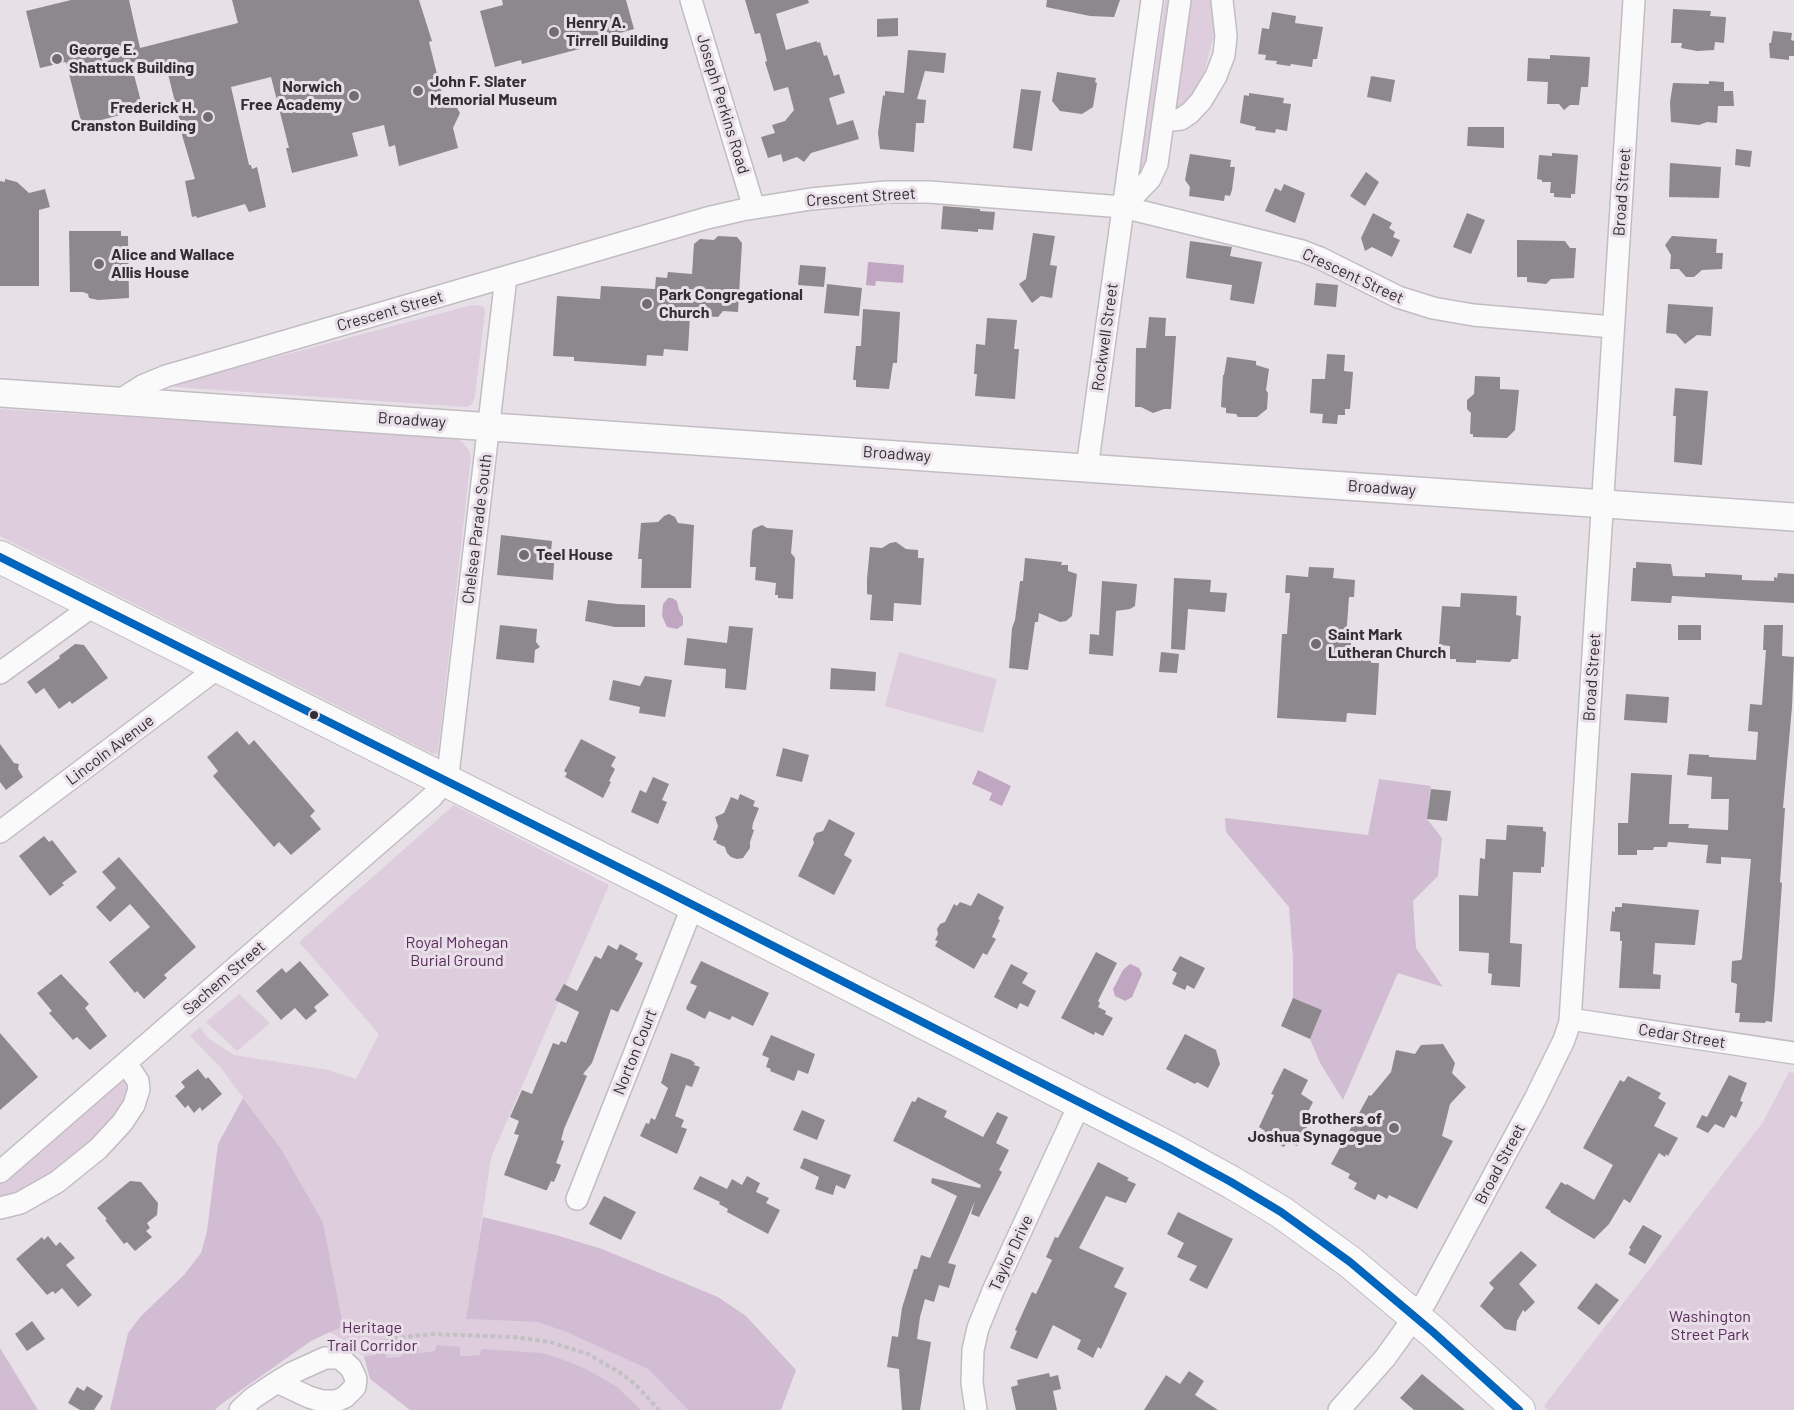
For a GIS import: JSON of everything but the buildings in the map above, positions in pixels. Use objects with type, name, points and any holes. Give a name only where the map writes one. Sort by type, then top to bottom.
[{"type":"highway","points":[[0,557],[693,905],[1183,1156],[1269,1204],[1320,1238],[1416,1317],[1519,1410]]},
{"type":"main road","name":"Broadway","points":[[0,393],[1794,517]]},
{"type":"street","name":"Joseph Perkins Road","points":[[691,0],[754,208]]},
{"type":"street","name":"Rockwell Street","points":[[1087,468],[1152,0]]},
{"type":"street","points":[[1123,207],[1142,188],[1154,171],[1180,0]]},
{"type":"street","points":[[1163,121],[1174,121],[1186,117],[1201,101],[1220,68],[1225,47],[1226,27],[1222,0]]},
{"type":"street","name":"Broad Street","points":[[1339,1410],[1385,1358],[1416,1317],[1535,1099],[1564,1040],[1570,1019],[1634,0]]},
{"type":"street","name":"Crescent Street","points":[[120,400],[165,376],[707,218],[754,208],[835,196],[911,191],[1123,207],[1302,251],[1398,297],[1433,308],[1473,315],[1613,327]]},
{"type":"street","name":"Chelsea Parade South","points":[[445,780],[449,766],[506,277]]},
{"type":"street","points":[[0,673],[94,604]]},
{"type":"street","name":"Lincoln Avenue","points":[[0,832],[219,667]]},
{"type":"street","name":"Sachem Street","points":[[0,1172],[432,797],[445,780]]},
{"type":"street","name":"Norton Court","points":[[577,1199],[693,905]]},
{"type":"street","name":"Cedar Street","points":[[1570,1019],[1794,1053]]},
{"type":"street","points":[[0,1208],[20,1203],[57,1182],[98,1149],[117,1129],[134,1105],[139,1089],[138,1081],[126,1063]]},
{"type":"street","name":"Taylor Drive","points":[[976,1410],[972,1383],[973,1350],[978,1328],[1080,1103]]},
{"type":"street","points":[[240,1410],[253,1398],[278,1382],[325,1358],[338,1358],[346,1362],[356,1379],[355,1387],[345,1397],[336,1401],[316,1399],[278,1382]]},
{"type":"path","points":[[338,1358],[352,1350],[376,1342],[423,1334],[537,1340],[566,1346],[594,1357],[635,1384],[659,1410]]},
{"type":"green space","points":[[1165,0],[1171,0],[1147,169],[1142,172],[1140,170]]},
{"type":"green space","points":[[1189,0],[1213,0],[1214,35],[1201,84],[1196,93],[1179,109],[1175,107]]},
{"type":"green space","points":[[479,305],[484,307],[485,312],[475,396],[472,404],[467,407],[174,387],[198,378]]},
{"type":"green space","points":[[0,409],[445,437],[462,442],[469,450],[471,457],[438,753],[433,754],[0,536]]},
{"type":"green space","points":[[899,652],[997,679],[983,733],[885,706]]},
{"type":"green space","name":"Royal Mohegan Burial Ground","points":[[454,805],[609,885],[491,1158],[467,1319],[537,1322],[583,1338],[648,1369],[688,1410],[641,1410],[481,1349],[480,1355],[459,1356],[436,1345],[435,1351],[419,1353],[418,1347],[401,1350],[402,1356],[387,1358],[387,1352],[364,1357],[328,1331],[342,1326],[281,1149],[221,1068],[190,1036],[200,1027],[209,1039],[234,1055],[329,1070],[356,1079],[379,1034],[299,942]]},
{"type":"green space","points":[[239,994],[270,1023],[237,1051],[206,1022]]},
{"type":"green space","name":"Washington Street Park","points":[[1789,1072],[1794,1073],[1794,1410],[1548,1410],[1544,1406],[1763,1122]]},
{"type":"green space","points":[[123,1080],[128,1086],[128,1094],[120,1110],[101,1131],[72,1158],[32,1188],[0,1199],[0,1185]]},
{"type":"shaded area","points":[[868,262],[904,265],[903,283],[876,281],[875,286],[866,285]]},
{"type":"shaded area","points":[[668,598],[677,601],[683,617],[683,625],[677,629],[667,627],[662,616],[663,604]]},
{"type":"shaded area","points":[[978,770],[1011,786],[1002,806],[989,800],[992,793],[972,784]]},
{"type":"shaded area","points":[[1379,779],[1431,786],[1427,819],[1442,838],[1438,876],[1413,901],[1416,948],[1443,987],[1398,973],[1343,1100],[1320,1063],[1310,1039],[1322,1010],[1293,998],[1293,957],[1289,907],[1226,832],[1225,818],[1368,835]]},
{"type":"shaded area","points":[[1130,964],[1139,968],[1142,974],[1132,997],[1125,1001],[1115,996],[1113,989],[1123,970]]},
{"type":"shaded area","points":[[243,1098],[281,1149],[323,1223],[343,1326],[311,1341],[215,1410],[110,1410],[128,1333],[141,1316],[184,1275],[201,1253],[207,1231],[218,1144]]},
{"type":"shaded area","points":[[483,1217],[602,1249],[718,1297],[746,1316],[796,1370],[781,1410],[688,1410],[648,1369],[569,1333],[537,1322],[466,1319]]},
{"type":"shaded area","points":[[436,1345],[460,1347],[460,1356],[480,1355],[481,1349],[542,1353],[561,1359],[586,1369],[617,1387],[641,1410],[410,1410],[370,1379],[364,1357],[386,1352],[387,1358],[402,1356],[401,1350],[418,1346],[419,1353],[435,1351]]},
{"type":"shaded area","points":[[0,1348],[38,1410],[0,1410]]},
{"type":"transit line","points":[[0,557],[658,887],[1169,1148],[1231,1182],[1281,1212],[1350,1262],[1433,1332],[1519,1410]]},
{"type":"place","name":"Henry A. Tirrell Building","points":[[554,32]]},
{"type":"place","name":"George E. Shattuck Building","points":[[57,59]]},
{"type":"place","name":"John F. Slater Memorial Museum","points":[[418,91]]},
{"type":"place","name":"Norwich Free Academy","points":[[354,96]]},
{"type":"place","name":"Frederick H. Cranston Building","points":[[208,117]]},
{"type":"place","name":"Alice and Wallace Allis House","points":[[99,264]]},
{"type":"place","name":"Park Congregational Church","points":[[647,304]]},
{"type":"place","name":"Teel House","points":[[524,555]]},
{"type":"place","name":"Saint Mark Lutheran Church","points":[[1316,644]]},
{"type":"place","name":"Brothers of Joshua Synagogue","points":[[1394,1128]]},
{"type":"park label","name":"Heritage Trail Corridor","points":[[372,1337]]}]
